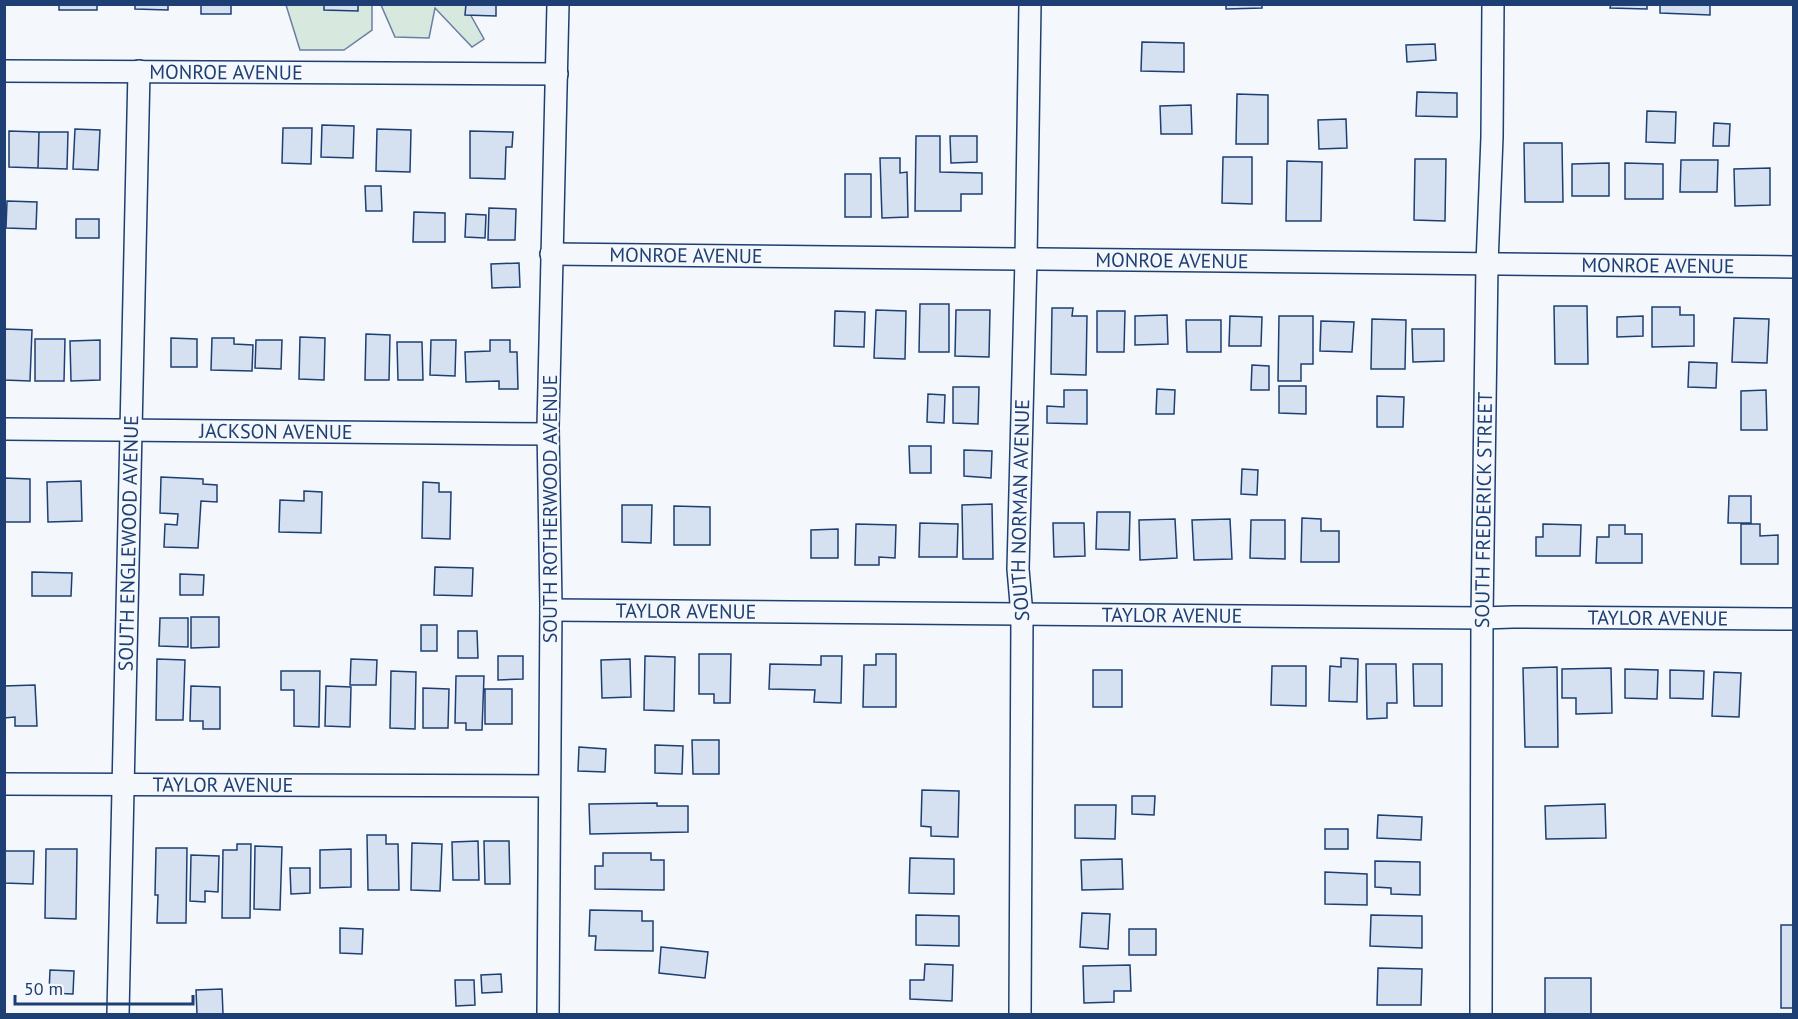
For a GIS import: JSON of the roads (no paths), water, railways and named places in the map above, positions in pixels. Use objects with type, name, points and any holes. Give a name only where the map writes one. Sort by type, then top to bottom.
[{"type":"street","name":"SOUTH ROTHERWOOD AVENUE","points":[[548,1014],[551,610],[548,434],[558,4]]},
{"type":"street","name":"SOUTH NORMAN AVENUE","points":[[1020,1014],[1022,615],[1018,569],[1030,4]]},
{"type":"street","name":"SOUTH FREDERICK STREET","points":[[1481,1014],[1482,618],[1493,4]]},
{"type":"street","name":"MONROE AVENUE","points":[[4,71],[557,74]]},
{"type":"street","name":"SOUTH ENGLEWOOD AVENUE","points":[[118,1014],[139,71]]},
{"type":"street","name":"MONROE AVENUE","points":[[551,254],[1794,267]]},
{"type":"street","name":"JACKSON AVENUE","points":[[4,429],[548,434]]},
{"type":"street","name":"TAYLOR AVENUE","points":[[551,610],[1794,619]]},
{"type":"street","name":"TAYLOR AVENUE","points":[[4,784],[549,786]]}]
